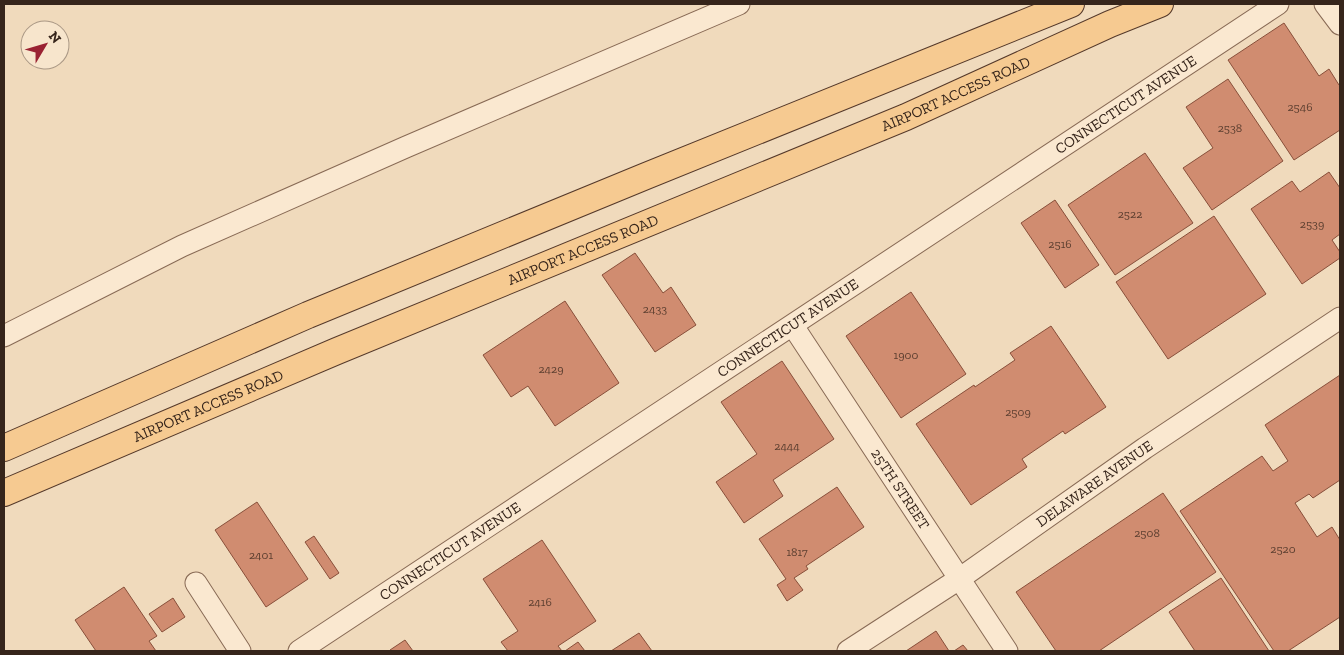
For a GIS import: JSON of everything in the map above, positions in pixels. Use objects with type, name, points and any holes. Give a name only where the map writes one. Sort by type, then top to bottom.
[{"type":"main road","points":[[4,448],[308,315],[1071,4]]},
{"type":"main road","name":"AIRPORT ACCESS ROAD","points":[[4,493],[337,351],[906,117],[1110,24],[1160,4]]},
{"type":"street","points":[[4,336],[182,246],[406,147],[739,4]]},
{"type":"street","name":"CONNECTICUT AVENUE","points":[[299,651],[1278,4]]},
{"type":"street","points":[[1326,4],[1340,24]]},
{"type":"street","name":"DELAWARE AVENUE","points":[[848,651],[959,578],[1145,448],[1340,318]]},
{"type":"street","name":"25TH STREET","points":[[793,326],[1007,651]]},
{"type":"street","points":[[196,583],[240,651]]},
{"type":"building","points":[[1284,23],[1319,76],[1329,69],[1340,84],[1340,130],[1294,160],[1228,60]]},
{"type":"building","points":[[1228,79],[1283,161],[1212,210],[1183,168],[1213,148],[1186,107]]},
{"type":"building","points":[[1145,153],[1193,223],[1115,275],[1068,205]]},
{"type":"building","points":[[1329,172],[1340,188],[1340,234],[1332,240],[1340,252],[1340,258],[1302,284],[1251,209],[1292,181],[1300,192]]},
{"type":"building","points":[[1055,200],[1099,265],[1065,288],[1021,223]]},
{"type":"building","points":[[1214,216],[1266,294],[1168,359],[1116,282]]},
{"type":"building","points":[[635,253],[663,293],[671,287],[696,325],[655,352],[602,275]]},
{"type":"building","points":[[911,292],[966,374],[901,418],[846,336]]},
{"type":"building","points":[[565,301],[619,383],[555,426],[528,386],[511,397],[483,355]]},
{"type":"building","points":[[1051,326],[1106,407],[1065,434],[1063,431],[1022,459],[1027,467],[971,505],[916,424],[1015,360],[1010,353]]},
{"type":"building","points":[[782,361],[834,439],[773,480],[783,496],[744,523],[716,482],[757,454],[721,402]]},
{"type":"building","points":[[1340,375],[1340,480],[1313,498],[1309,494],[1295,503],[1317,537],[1332,527],[1340,540],[1340,617],[1288,651],[1274,651],[1180,511],[1262,456],[1273,471],[1288,461],[1265,425]]},
{"type":"building","points":[[837,487],[864,527],[806,566],[808,569],[794,578],[803,590],[787,601],[777,585],[786,579],[759,539]]},
{"type":"building","points":[[1163,493],[1216,572],[1099,651],[1056,651],[1016,592]]},
{"type":"building","points":[[257,502],[308,579],[266,607],[215,530]]},
{"type":"building","points":[[314,536],[339,573],[330,579],[305,542]]},
{"type":"building","points":[[542,540],[596,621],[558,646],[562,651],[508,651],[501,642],[518,631],[483,579]]},
{"type":"building","points":[[1221,578],[1269,651],[1195,651],[1169,612]]},
{"type":"building","points":[[124,587],[157,636],[149,641],[156,651],[96,651],[75,620]]},
{"type":"building","points":[[173,598],[185,617],[162,632],[149,614]]},
{"type":"building","points":[[936,631],[949,651],[906,651]]},
{"type":"building","points":[[639,633],[652,651],[611,651]]},
{"type":"building","points":[[405,640],[413,651],[390,651],[390,650]]},
{"type":"building","points":[[578,642],[585,651],[565,651]]},
{"type":"building","points":[[963,645],[968,651],[954,651]]}]
